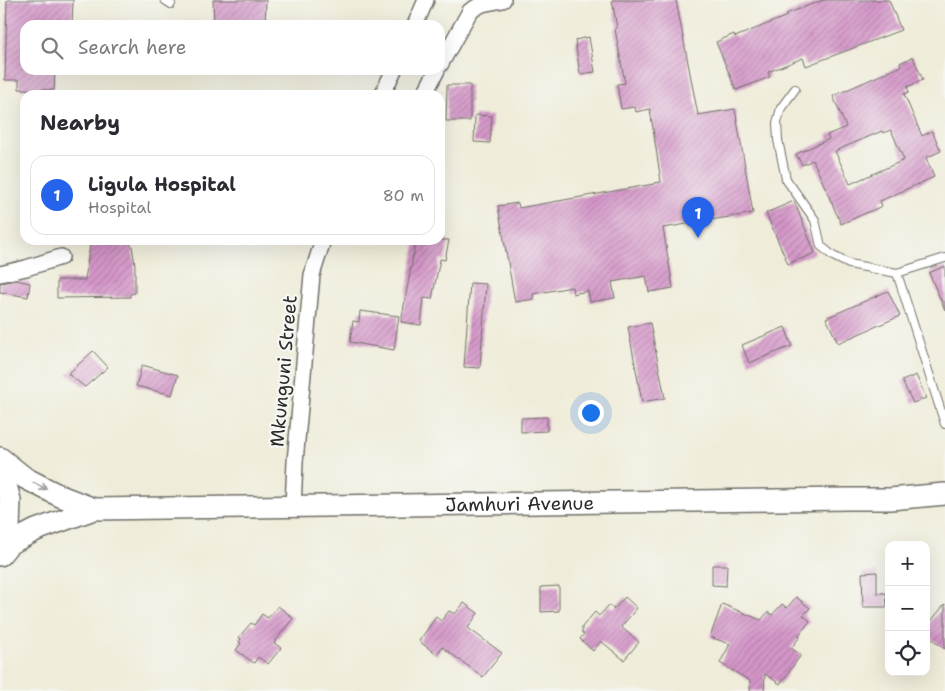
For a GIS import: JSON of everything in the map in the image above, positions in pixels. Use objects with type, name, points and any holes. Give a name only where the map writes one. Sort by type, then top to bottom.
[{"type":"street","points":[[417,20],[426,0]]},
{"type":"street","points":[[445,56],[470,11],[482,4],[503,0]]},
{"type":"street","points":[[384,90],[392,75]]},
{"type":"street","points":[[427,90],[434,75]]},
{"type":"street","name":"Mkunguni Street","points":[[293,507],[295,462],[312,275],[321,245]]},
{"type":"street","points":[[0,274],[61,257]]},
{"type":"street","points":[[0,458],[25,478],[60,496],[94,509]]},
{"type":"street","points":[[0,468],[10,500],[9,529],[0,554]]},
{"type":"street","name":"Jamhuri Avenue","points":[[94,509],[890,499],[945,494]]},
{"type":"street","points":[[0,554],[9,544],[36,530],[94,509]]},
{"type":"lane","points":[[795,89],[781,108],[777,123],[778,140],[786,179],[815,220],[821,246],[833,256],[850,264],[897,273],[945,258]]},
{"type":"lane","points":[[897,273],[945,424]]},
{"type":"building","points":[[7,0],[73,0],[72,20],[20,20],[20,75],[55,75],[54,90],[19,89],[19,80],[5,80]]},
{"type":"building","points":[[213,0],[266,0],[265,20],[214,20]]},
{"type":"building","points":[[612,0],[676,0],[698,115],[735,109],[753,213],[663,228],[673,288],[649,292],[646,276],[612,282],[615,298],[590,302],[588,291],[573,294],[572,287],[533,294],[534,299],[515,302],[498,206],[518,203],[519,208],[661,182],[650,109],[636,112],[635,107],[621,109],[617,84],[625,83],[615,29],[617,28]]},
{"type":"building","points":[[823,0],[889,0],[901,30],[806,66],[803,58],[768,72],[770,77],[736,90],[716,42],[734,34],[735,37]]},
{"type":"building","points":[[589,37],[595,72],[580,74],[575,40]]},
{"type":"building","points":[[913,57],[923,80],[907,87],[909,92],[904,94],[922,136],[932,131],[941,151],[926,158],[934,177],[880,201],[882,206],[841,224],[813,160],[802,165],[796,154],[829,139],[827,135],[846,127],[833,96],[901,66],[900,63]],"holes":[[[891,130],[904,160],[850,184],[835,151],[882,131],[883,133]]]},
{"type":"building","points":[[447,85],[470,85],[470,121],[446,121]]},
{"type":"building","points":[[475,115],[492,116],[490,143],[474,142]]},
{"type":"building","points":[[794,201],[815,253],[788,264],[766,213]]},
{"type":"building","points":[[445,240],[449,240],[445,260],[440,259],[432,299],[424,298],[421,325],[401,322],[415,245],[445,245]]},
{"type":"building","points":[[90,245],[132,246],[135,265],[135,293],[130,294],[130,297],[57,298],[57,280],[85,280]]},
{"type":"building","points":[[945,266],[945,310],[929,273]]},
{"type":"building","points":[[16,280],[30,283],[28,297],[0,292],[0,283]]},
{"type":"building","points":[[470,283],[486,284],[480,368],[464,367]]},
{"type":"building","points":[[888,291],[900,316],[838,343],[826,318]]},
{"type":"building","points":[[360,311],[399,316],[394,350],[350,342],[353,321],[359,322]]},
{"type":"building","points":[[650,323],[665,398],[642,402],[628,327]]},
{"type":"building","points":[[785,327],[792,346],[749,363],[742,345]]},
{"type":"building","points":[[93,351],[108,367],[85,387],[68,374]]},
{"type":"building","points":[[142,365],[178,375],[172,395],[136,386]]},
{"type":"building","points":[[916,375],[926,398],[913,403],[902,381]]},
{"type":"building","points":[[547,417],[547,431],[521,432],[521,418]]},
{"type":"building","points":[[712,565],[727,565],[726,586],[712,585]]},
{"type":"building","points":[[877,572],[877,593],[885,593],[885,607],[863,607],[862,573]]},
{"type":"building","points":[[559,586],[559,611],[541,612],[541,587]]},
{"type":"building","points":[[625,597],[637,608],[621,627],[639,642],[624,660],[601,641],[593,651],[580,639],[584,634],[582,633],[582,627],[595,612],[599,616],[609,605],[614,609]]},
{"type":"building","points":[[796,597],[810,608],[803,615],[810,621],[791,648],[801,655],[780,684],[765,674],[764,691],[750,691],[750,681],[720,663],[730,644],[710,637],[722,604],[761,620],[768,612],[772,615],[782,604],[787,608]]},
{"type":"building","points":[[464,603],[478,613],[468,628],[502,653],[483,677],[442,647],[437,655],[419,641],[436,617],[441,621],[449,611],[455,614]]},
{"type":"building","points":[[945,604],[945,649],[930,637],[930,622]]},
{"type":"building","points":[[278,606],[293,618],[274,643],[281,648],[268,664],[258,657],[254,663],[236,650],[241,643],[239,642],[241,639],[239,637],[251,623],[254,625],[262,614],[268,618]]},
{"type":"place","name":"Ligula Hospital","points":[[698,238]]}]
